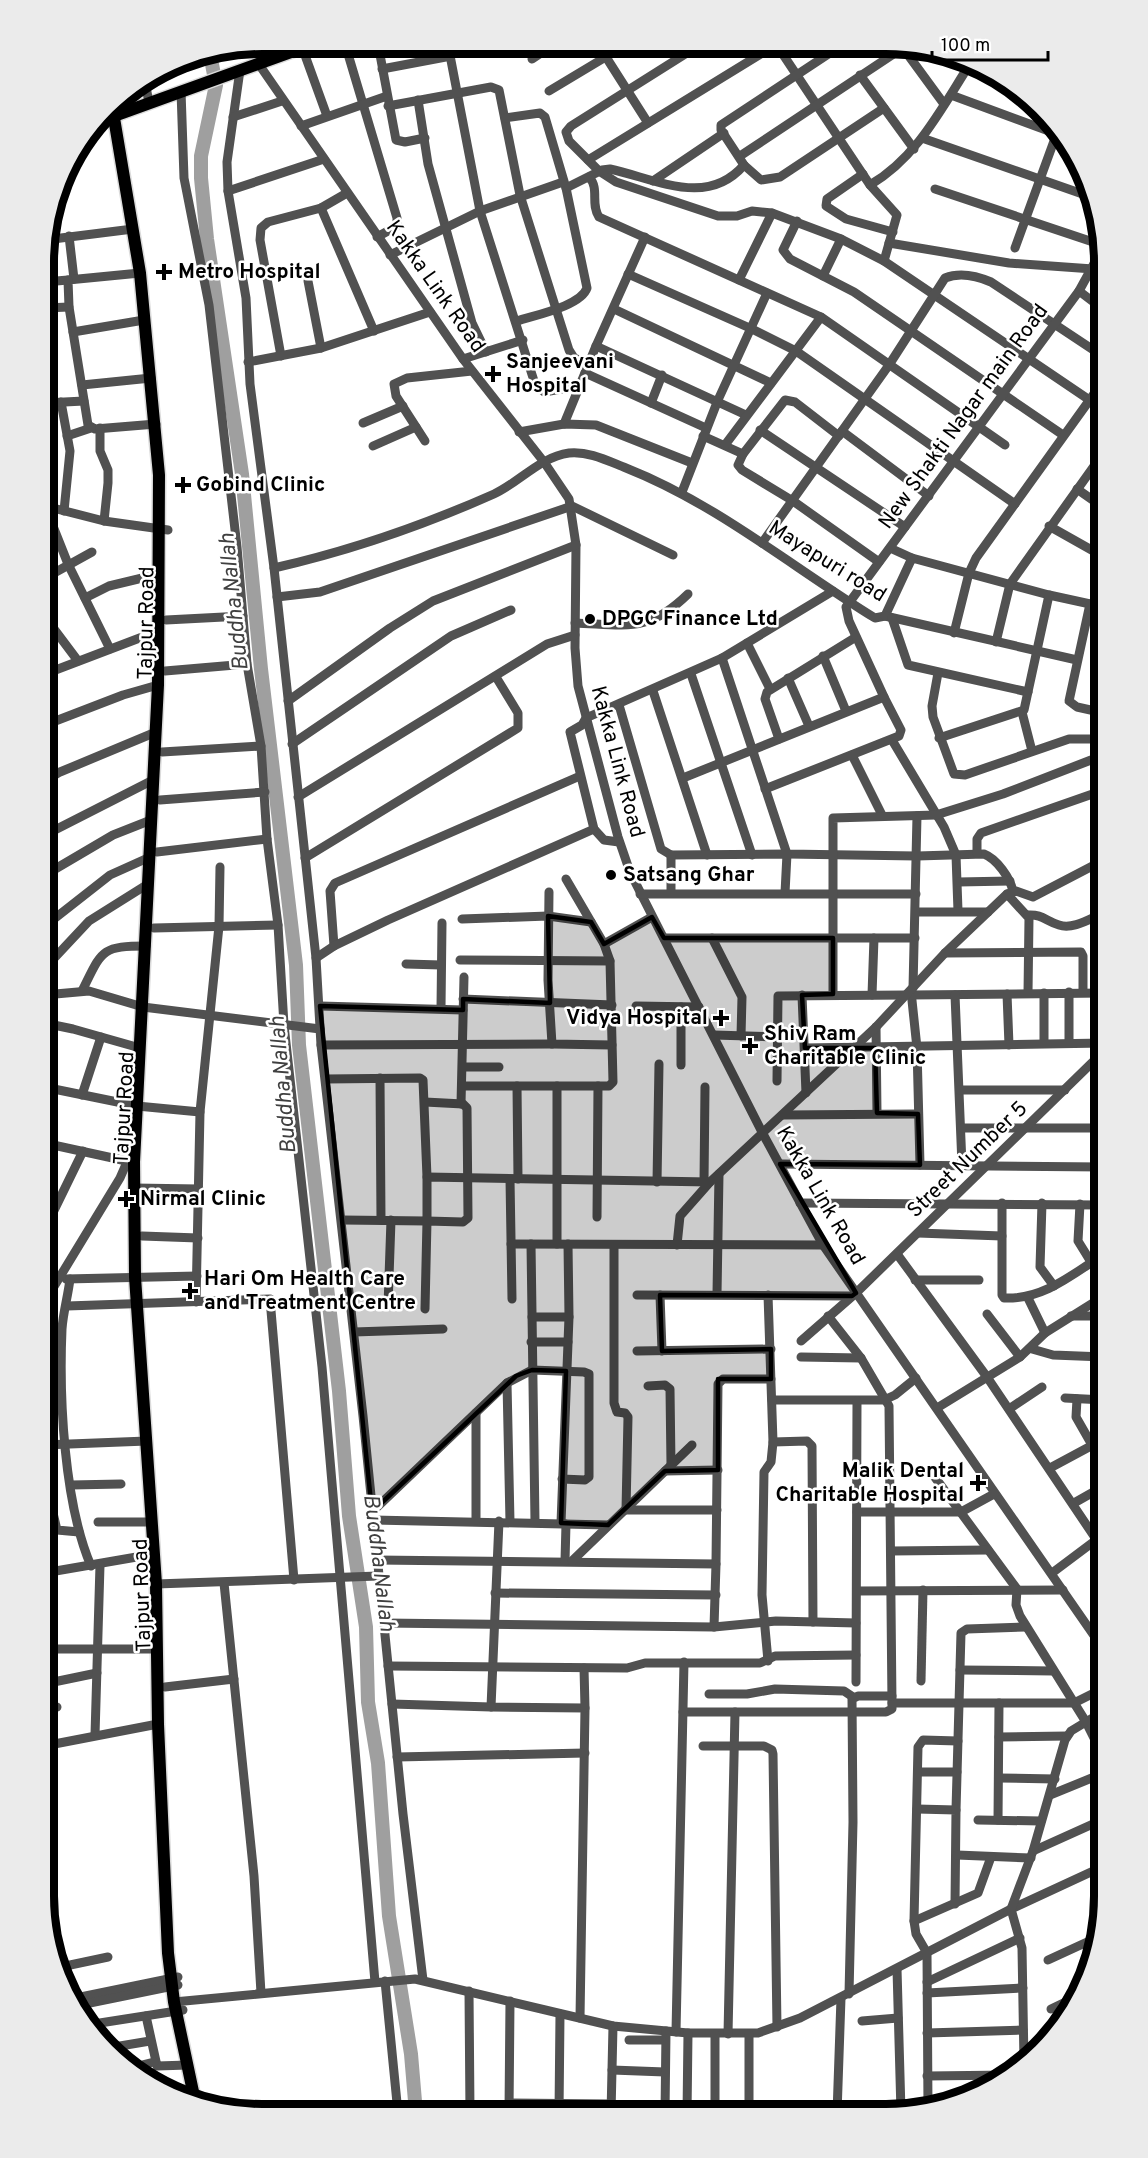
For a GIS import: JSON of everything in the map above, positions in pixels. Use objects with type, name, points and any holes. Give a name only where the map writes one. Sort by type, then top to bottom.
[{"type":"main road","points":[[119,111],[149,103],[284,54]]},
{"type":"main road","name":"Tajpur Road","points":[[116,114],[140,273],[156,424],[164,530],[159,574],[158,685],[151,820],[154,928],[140,1107],[130,1162],[138,1188],[142,1236],[139,1276]]},
{"type":"main road","name":"Tajpur Road","points":[[116,114],[148,272],[165,448],[165,671],[160,800],[148,884],[147,1008],[141,1048],[138,1188],[139,1276],[165,1687],[174,1982]]},
{"type":"main road","name":"Tajpur Road","points":[[141,1304],[154,1554],[159,1584],[158,1724],[174,1982],[193,2092]]},
{"type":"main road","name":"Tajpur Road","points":[[178,2006],[201,2095]]},
{"type":"street","points":[[310,54],[327,116]]},
{"type":"street","points":[[348,54],[398,224],[395,228],[377,237]]},
{"type":"street","points":[[380,54],[396,140],[405,142],[425,138]]},
{"type":"street","points":[[532,59],[540,54]]},
{"type":"street","points":[[549,91],[610,54]]},
{"type":"street","points":[[685,54],[567,129],[569,141],[610,180],[648,195],[718,216],[737,216],[752,211],[772,213],[841,239],[884,261],[1091,401]]},
{"type":"street","points":[[588,160],[761,54]]},
{"type":"street","points":[[782,54],[870,185],[897,215],[884,261]]},
{"type":"street","points":[[828,54],[724,122],[720,128],[756,178],[769,181],[780,177],[841,139],[884,108]]},
{"type":"street","points":[[390,255],[480,211],[520,195],[589,177],[599,171],[610,169],[654,181],[713,187],[725,182],[742,160],[860,75],[893,54]]},
{"type":"street","points":[[908,55],[944,104]]},
{"type":"street","points":[[382,69],[451,56],[480,211],[538,389],[549,392],[579,386]]},
{"type":"street","points":[[606,56],[648,123]]},
{"type":"street","name":"Kakka Link Road","points":[[258,63],[282,101],[463,359],[544,462],[572,506],[576,545],[577,677],[619,842],[640,894],[763,1134],[823,1245],[854,1295],[916,1378],[994,1494],[1052,1572],[1094,1635]]},
{"type":"street","points":[[870,185],[891,173],[914,149],[966,70]]},
{"type":"street","points":[[237,71],[227,162],[228,191],[245,286],[248,362],[274,568],[316,958],[320,1006],[317,1029],[326,1079],[342,1220],[373,1516],[376,1560],[374,1576],[384,1623],[419,1980]]},
{"type":"street","points":[[860,75],[914,149]]},
{"type":"street","points":[[301,126],[363,104],[418,100],[496,87],[501,94],[520,195],[571,355],[586,369],[743,454]]},
{"type":"street","points":[[146,89],[149,103]]},
{"type":"street","points":[[181,91],[184,178],[209,305],[247,664],[261,746],[267,838],[278,925],[286,1025],[397,2104]]},
{"type":"street","points":[[951,94],[1045,128]]},
{"type":"street","points":[[418,100],[428,164],[472,323],[486,352]]},
{"type":"street","points":[[233,117],[282,101]]},
{"type":"street","points":[[505,118],[542,113],[564,185],[587,288],[581,298],[517,321]]},
{"type":"street","points":[[654,181],[723,133]]},
{"type":"street","points":[[922,138],[1083,194]]},
{"type":"street","points":[[1015,248],[1039,180],[1056,142]]},
{"type":"street","points":[[228,191],[324,159]]},
{"type":"street","points":[[863,174],[827,199],[826,206],[846,219],[893,232]]},
{"type":"street","points":[[589,177],[596,186],[594,206],[599,217],[821,317],[1005,445]]},
{"type":"street","points":[[935,189],[1093,244]]},
{"type":"street","points":[[281,356],[259,235],[268,222],[321,208],[347,193]]},
{"type":"street","points":[[321,208],[374,331]]},
{"type":"street","points":[[739,280],[772,213]]},
{"type":"street","points":[[797,221],[784,246],[785,255],[854,292],[1063,435]]},
{"type":"street","points":[[56,238],[134,229]]},
{"type":"street","points":[[69,236],[71,280],[69,307],[84,401],[108,470],[104,521]]},
{"type":"street","points":[[564,424],[627,274],[645,237]]},
{"type":"street","points":[[823,276],[841,239]]},
{"type":"street","points":[[889,243],[1009,263],[1094,265]]},
{"type":"street","name":"New Shakti Nagar main Road","points":[[850,602],[929,496],[953,459],[1004,394],[1094,270]]},
{"type":"street","points":[[54,281],[140,273]]},
{"type":"street","points":[[627,274],[796,351],[1015,504]]},
{"type":"street","points":[[762,543],[889,365],[945,278],[951,276],[982,278],[1094,350]]},
{"type":"street","points":[[308,281],[321,348]]},
{"type":"street","points":[[1079,291],[1094,302]]},
{"type":"street","points":[[682,492],[717,400],[767,293]]},
{"type":"street","points":[[54,308],[69,307]]},
{"type":"street","points":[[614,309],[771,383]]},
{"type":"street","points":[[248,362],[321,348],[430,312]]},
{"type":"street","points":[[724,445],[821,317]]},
{"type":"street","points":[[73,332],[144,320]]},
{"type":"street","points":[[463,359],[523,340]]},
{"type":"street","points":[[596,346],[746,415]]},
{"type":"street","points":[[425,441],[394,390],[396,382],[472,371]]},
{"type":"street","points":[[651,403],[662,375]]},
{"type":"street","points":[[82,385],[151,378]]},
{"type":"street","points":[[954,633],[969,573],[984,545],[1063,435],[1094,396]]},
{"type":"street","points":[[879,562],[793,501],[740,468],[738,463],[760,430],[782,402],[788,400],[929,496]]},
{"type":"street","points":[[54,402],[84,401]]},
{"type":"street","points":[[61,402],[70,456],[64,512]]},
{"type":"street","points":[[363,423],[403,406]]},
{"type":"street","points":[[67,436],[95,428],[156,424]]},
{"type":"street","points":[[519,432],[564,424],[584,424],[607,428],[692,463]]},
{"type":"street","points":[[373,446],[416,427]]},
{"type":"street","points":[[760,430],[905,527]]},
{"type":"street","name":"Mayapuri road","points":[[274,568],[321,557],[464,507],[506,488],[544,462],[561,455],[585,453],[682,492],[875,618],[888,617],[912,558]]},
{"type":"street","points":[[996,642],[1010,584],[1049,526],[1094,467]]},
{"type":"street","points":[[1077,489],[1094,501]]},
{"type":"street","points":[[277,597],[320,592],[572,506],[673,555]]},
{"type":"street","points":[[54,509],[104,521],[164,530]]},
{"type":"street","points":[[1049,526],[1094,551]]},
{"type":"street","points":[[54,528],[68,564],[110,649]]},
{"type":"street","points":[[288,701],[390,628],[433,602],[576,545]]},
{"type":"street","points":[[890,548],[912,558],[1094,605]]},
{"type":"street","points":[[54,573],[92,552]]},
{"type":"street","points":[[85,598],[109,586],[159,574]]},
{"type":"street","points":[[619,842],[604,840],[594,829],[569,735],[586,718],[691,674],[747,644],[833,591]]},
{"type":"street","points":[[575,623],[624,625],[654,620],[671,610],[688,594]]},
{"type":"street","points":[[1032,751],[1022,712],[1049,595]]},
{"type":"street","points":[[765,789],[899,736],[901,730],[856,637],[846,611],[850,602]]},
{"type":"street","points":[[1090,604],[1069,697],[1071,704],[1094,710]]},
{"type":"street","points":[[292,744],[451,636],[511,610]]},
{"type":"street","points":[[166,620],[243,615]]},
{"type":"street","points":[[888,617],[1077,660]]},
{"type":"street","points":[[888,617],[908,665],[1028,692]]},
{"type":"street","points":[[54,629],[78,661]]},
{"type":"street","points":[[54,670],[158,631]]},
{"type":"street","points":[[298,797],[547,644],[575,636]]},
{"type":"street","points":[[779,739],[765,699],[770,689],[856,637]]},
{"type":"street","points":[[747,644],[770,689]]},
{"type":"street","points":[[823,656],[846,711]]},
{"type":"street","points":[[722,658],[786,854],[785,892]]},
{"type":"street","points":[[165,671],[247,664]]},
{"type":"street","points":[[938,673],[932,706],[939,738],[952,770],[959,775],[1078,737],[1094,738]]},
{"type":"street","points":[[691,674],[752,855]]},
{"type":"street","points":[[305,858],[518,728],[518,713],[496,676]]},
{"type":"street","points":[[788,678],[809,726]]},
{"type":"street","points":[[54,721],[123,694],[158,685]]},
{"type":"street","points":[[653,691],[707,855]]},
{"type":"street","points":[[683,778],[884,696]]},
{"type":"street","points":[[619,705],[661,849],[671,855],[917,856],[977,854],[990,856],[1028,915],[1028,993]]},
{"type":"street","points":[[939,738],[1022,712]]},
{"type":"street","points":[[54,776],[156,732]]},
{"type":"street","points":[[892,740],[936,815],[956,855],[958,911]]},
{"type":"street","points":[[162,752],[261,746]]},
{"type":"street","points":[[852,755],[882,815]]},
{"type":"street","points":[[833,994],[831,855],[833,818],[936,815],[1004,794],[1091,760]]},
{"type":"street","points":[[334,946],[330,891],[335,883],[580,776]]},
{"type":"street","points":[[54,830],[153,780]]},
{"type":"street","points":[[160,800],[265,792]]},
{"type":"street","points":[[977,854],[977,839],[981,833],[1094,793]]},
{"type":"street","points":[[917,816],[915,938],[910,992],[917,1048],[920,1165]]},
{"type":"street","points":[[54,870],[113,835],[151,820]]},
{"type":"street","points":[[316,958],[334,946],[594,829]]},
{"type":"street","points":[[54,919],[110,875],[153,854],[267,838]]},
{"type":"street","points":[[670,892],[671,855]]},
{"type":"street","points":[[958,882],[1010,889],[1034,897],[1094,865]]},
{"type":"street","points":[[196,1302],[200,1112],[219,926],[220,867]]},
{"type":"street","points":[[463,1086],[598,1086],[612,1084],[610,961],[604,944],[566,879]]},
{"type":"street","points":[[54,958],[89,921],[148,884]]},
{"type":"street","points":[[677,1245],[680,1216],[707,1182],[763,1134],[876,1027],[945,953],[1010,889]]},
{"type":"street","points":[[549,892],[548,960],[552,1044]]},
{"type":"street","points":[[640,894],[785,892],[916,894]]},
{"type":"street","points":[[916,912],[988,912]]},
{"type":"street","points":[[1028,915],[1041,915],[1058,925],[1068,926],[1094,917]]},
{"type":"street","points":[[462,918],[548,916],[591,922]]},
{"type":"street","points":[[604,944],[652,917]]},
{"type":"street","points":[[441,1008],[442,923]]},
{"type":"street","points":[[154,928],[278,925]]},
{"type":"street","points":[[664,938],[915,938]]},
{"type":"street","points":[[712,938],[742,997],[741,1036]]},
{"type":"street","points":[[872,995],[874,938]]},
{"type":"street","points":[[82,991],[98,960],[107,950],[119,946],[146,946]]},
{"type":"street","points":[[945,953],[1082,953],[1083,993]]},
{"type":"street","points":[[460,960],[610,961]]},
{"type":"street","points":[[405,964],[441,965]]},
{"type":"street","points":[[461,1104],[464,977]]},
{"type":"street","points":[[54,994],[94,992],[147,1008],[317,1029]]},
{"type":"street","points":[[777,1081],[777,998],[782,995],[872,995],[910,992],[955,995],[1094,993]]},
{"type":"street","points":[[1044,993],[1044,1043]]},
{"type":"street","points":[[1069,993],[1069,1043]]},
{"type":"street","points":[[1007,994],[1009,1044]]},
{"type":"street","points":[[802,995],[806,1094]]},
{"type":"street","points":[[955,995],[963,1128],[962,1165]]},
{"type":"street","points":[[320,1006],[441,1008],[463,1004],[612,1005]]},
{"type":"street","points":[[636,1006],[699,1007]]},
{"type":"street","points":[[681,1007],[681,1065]]},
{"type":"street","points":[[54,1025],[141,1048]]},
{"type":"street","points":[[876,1027],[877,1113]]},
{"type":"street","points":[[714,1035],[776,1037]]},
{"type":"street","points":[[82,1095],[101,1037]]},
{"type":"street","points":[[805,1048],[917,1048],[1094,1043]]},
{"type":"street","points":[[321,1045],[612,1045]]},
{"type":"street","name":"Street Number 5","points":[[801,1341],[897,1254],[1094,1061]]},
{"type":"street","points":[[657,1182],[659,1064]]},
{"type":"street","points":[[463,1067],[499,1067]]},
{"type":"street","points":[[380,1078],[388,1306]]},
{"type":"street","points":[[326,1079],[422,1078],[427,1177],[425,1309]]},
{"type":"street","points":[[512,1299],[517,1086]]},
{"type":"street","points":[[557,1086],[557,1244]]},
{"type":"street","points":[[597,1217],[598,1086]]},
{"type":"street","points":[[705,1087],[707,1182]]},
{"type":"street","points":[[54,1089],[140,1107],[200,1112]]},
{"type":"street","points":[[960,1090],[1065,1090]]},
{"type":"street","points":[[342,1220],[463,1222],[466,1220],[467,1108],[461,1104],[425,1102]]},
{"type":"street","points":[[783,1115],[918,1114]]},
{"type":"street","points":[[963,1128],[1094,1128]]},
{"type":"street","points":[[54,1145],[130,1162],[54,1286]]},
{"type":"street","points":[[54,1210],[83,1151]]},
{"type":"street","points":[[780,1164],[1094,1167]]},
{"type":"street","points":[[717,1294],[719,1174]]},
{"type":"street","points":[[427,1177],[707,1182]]},
{"type":"street","points":[[138,1188],[199,1189]]},
{"type":"street","points":[[800,1203],[951,1202],[1094,1205]]},
{"type":"street","points":[[1002,1203],[1002,1296],[1028,1298],[1054,1286],[1094,1260]]},
{"type":"street","points":[[1042,1203],[1040,1267],[1054,1286]]},
{"type":"street","points":[[1080,1204],[1078,1241],[1094,1269]]},
{"type":"street","points":[[918,1233],[1002,1236]]},
{"type":"street","points":[[142,1236],[198,1238]]},
{"type":"street","points":[[512,1244],[823,1245]]},
{"type":"street","points":[[531,1244],[535,1522]]},
{"type":"street","points":[[568,1244],[569,1317],[562,1479],[563,1524],[568,1561]]},
{"type":"street","points":[[614,1246],[614,1403],[617,1412],[625,1413],[628,1417],[626,1510]]},
{"type":"street","points":[[897,1254],[1094,1529]]},
{"type":"street","points":[[58,1279],[197,1276]]},
{"type":"street","points":[[70,1279],[62,1330],[66,1444],[79,1532],[95,1566],[98,1651],[94,1735]]},
{"type":"street","points":[[915,1280],[979,1280]]},
{"type":"street","points":[[638,1295],[854,1295]]},
{"type":"street","points":[[660,1295],[662,1351]]},
{"type":"street","points":[[768,1295],[773,1442],[772,1458],[764,1472],[762,1595],[768,1660]]},
{"type":"street","points":[[1028,1298],[1045,1334]]},
{"type":"street","points":[[66,1306],[270,1299],[294,1580]]},
{"type":"street","points":[[937,1408],[1032,1349],[1045,1334],[1069,1316],[1094,1302]]},
{"type":"street","points":[[987,1314],[1020,1357]]},
{"type":"street","points":[[683,1712],[888,1712],[892,1700],[892,1592],[888,1399],[828,1316]]},
{"type":"street","points":[[1069,1316],[1094,1316]]},
{"type":"street","points":[[532,1317],[569,1317]]},
{"type":"street","points":[[354,1332],[443,1329]]},
{"type":"street","points":[[531,1342],[568,1342]]},
{"type":"street","points":[[637,1351],[771,1349]]},
{"type":"street","points":[[1032,1349],[1053,1355],[1094,1357]]},
{"type":"street","points":[[801,1357],[861,1359]]},
{"type":"street","points":[[373,1516],[507,1383],[532,1370],[589,1374],[590,1474],[585,1480],[562,1479]]},
{"type":"street","points":[[772,1400],[888,1399],[916,1378]]},
{"type":"street","points":[[714,1627],[719,1381],[771,1379]]},
{"type":"street","points":[[507,1383],[510,1522]]},
{"type":"street","points":[[648,1386],[664,1385],[670,1389],[668,1468]]},
{"type":"street","points":[[1009,1408],[1042,1387]]},
{"type":"street","points":[[1065,1398],[1094,1400]]},
{"type":"street","points":[[1050,1468],[1092,1445],[1076,1417],[1077,1400]]},
{"type":"street","points":[[856,1682],[857,1401]]},
{"type":"street","points":[[476,1413],[476,1520]]},
{"type":"street","points":[[54,1445],[147,1441]]},
{"type":"street","points":[[773,1442],[807,1441],[813,1449],[813,1622]]},
{"type":"street","points":[[568,1561],[626,1510],[692,1445]]},
{"type":"street","points":[[668,1468],[718,1470]]},
{"type":"street","points":[[934,1476],[1017,1589],[1017,1608],[1026,1627],[1094,1738]]},
{"type":"street","points":[[71,1485],[121,1484]]},
{"type":"street","points":[[1074,1503],[1094,1492]]},
{"type":"street","points":[[856,1512],[961,1512],[994,1494]]},
{"type":"street","points":[[626,1510],[717,1510]]},
{"type":"street","points":[[373,1516],[608,1525]]},
{"type":"street","points":[[54,1517],[57,1530],[79,1532]]},
{"type":"street","points":[[490,1707],[499,1521]]},
{"type":"street","points":[[98,1522],[152,1522]]},
{"type":"street","points":[[1052,1572],[1094,1541]]},
{"type":"street","points":[[891,1551],[988,1550]]},
{"type":"street","points":[[54,1572],[154,1554]]},
{"type":"street","points":[[376,1560],[716,1564]]},
{"type":"street","points":[[159,1584],[374,1576]]},
{"type":"street","points":[[224,1583],[254,1875],[261,1993]]},
{"type":"street","points":[[921,1681],[923,1590]]},
{"type":"street","points":[[856,1592],[1063,1590]]},
{"type":"street","points":[[495,1593],[716,1595]]},
{"type":"street","points":[[384,1623],[714,1627],[766,1622],[856,1623]]},
{"type":"street","points":[[955,1905],[961,1633],[964,1630],[1026,1627]]},
{"type":"street","points":[[54,1649],[157,1649]]},
{"type":"street","points":[[388,1666],[630,1668],[640,1663],[760,1663],[776,1656],[856,1656]]},
{"type":"street","points":[[676,2032],[684,1662]]},
{"type":"street","points":[[580,2018],[585,1753],[584,1668]]},
{"type":"street","points":[[960,1670],[1053,1671]]},
{"type":"street","points":[[54,1682],[97,1674]]},
{"type":"street","points":[[165,1687],[234,1679]]},
{"type":"street","points":[[709,1694],[747,1694],[775,1689],[844,1691],[853,1697],[958,1704],[1074,1703],[1094,1693]]},
{"type":"street","points":[[838,2104],[845,1996],[853,1697]]},
{"type":"street","points":[[998,1820],[999,1703]]},
{"type":"street","points":[[392,1704],[585,1708]]},
{"type":"street","points":[[728,2034],[735,1712]]},
{"type":"street","points":[[999,1737],[1067,1736],[1094,1717]]},
{"type":"street","points":[[54,1744],[158,1724]]},
{"type":"street","points":[[1024,2051],[1020,1938],[1011,1910],[1032,1855],[1067,1736]]},
{"type":"street","points":[[928,2099],[927,1953],[916,1934],[914,1921],[918,1748],[921,1740],[958,1741]]},
{"type":"street","points":[[703,1746],[764,1746],[772,1750],[777,2027]]},
{"type":"street","points":[[397,1756],[585,1753]]},
{"type":"street","points":[[918,1772],[957,1772]]},
{"type":"street","points":[[1050,1795],[1094,1777]]},
{"type":"street","points":[[999,1778],[1055,1779]]},
{"type":"street","points":[[917,1809],[956,1810]]},
{"type":"street","points":[[978,1820],[1041,1821]]},
{"type":"street","points":[[957,1855],[991,1857],[1032,1855],[1094,1824]]},
{"type":"street","points":[[914,1921],[978,1893],[991,1857]]},
{"type":"street","points":[[629,2040],[665,2036],[676,2032],[749,2034],[777,2027],[845,1996],[1011,1910],[1094,1871]]},
{"type":"street","points":[[927,1982],[1020,1938]]},
{"type":"street","points":[[1048,1960],[1089,1941]]},
{"type":"street","points":[[66,1966],[108,1957]]},
{"type":"street","points":[[897,1969],[901,2103]]},
{"type":"street","points":[[98,2023],[146,2016],[178,2006],[261,1993],[419,1980],[560,2014],[665,2036]]},
{"type":"street","points":[[81,1997],[174,1982]]},
{"type":"street","points":[[84,2004],[174,1982]]},
{"type":"street","points":[[927,1993],[1023,1988]]},
{"type":"street","points":[[469,1991],[470,2104]]},
{"type":"street","points":[[510,2001],[510,2103],[566,2104]]},
{"type":"street","points":[[1051,2009],[1064,2003]]},
{"type":"street","points":[[559,2103],[560,2014]]},
{"type":"street","points":[[146,2016],[154,2062],[160,2067],[188,2065]]},
{"type":"street","points":[[862,2021],[898,2018]]},
{"type":"street","points":[[611,2104],[613,2026]]},
{"type":"street","points":[[927,2033],[1023,2030]]},
{"type":"street","points":[[687,2104],[688,2032]]},
{"type":"street","points":[[715,2034],[715,2104]]},
{"type":"street","points":[[749,2034],[749,2104]]},
{"type":"street","points":[[665,2036],[665,2104]]},
{"type":"street","points":[[119,2046],[150,2041]]},
{"type":"street","points":[[141,2065],[154,2062]]},
{"type":"street","points":[[612,2070],[665,2072]]},
{"type":"street","points":[[927,2076],[991,2075]]},
{"type":"highlighted area","points":[[548,916],[591,922],[604,944],[652,917],[664,938],[833,938],[833,994],[802,995],[805,1048],[875,1048],[877,1113],[918,1114],[920,1165],[780,1164],[856,1293],[852,1296],[660,1295],[662,1351],[771,1349],[771,1379],[718,1379],[718,1470],[665,1471],[608,1525],[561,1523],[566,1371],[532,1370],[516,1376],[372,1512],[320,1006],[463,1010],[463,999],[550,1003]]},
{"type":"waterway","name":"Buddha Nallah","points":[[211,60],[216,85],[201,156],[207,239],[242,474],[261,669],[296,965],[299,1045],[339,1391],[349,1516],[366,1627],[368,1702],[378,1763],[389,1916],[411,2054],[415,2104]]},
{"type":"place","name":"Metro Hospital","points":[[164,272]]},
{"type":"place","name":"Sanjeevani Hospital","points":[[493,374]]},
{"type":"place","name":"Gobind Clinic","points":[[183,485]]},
{"type":"place","name":"DPGC Finance Ltd","points":[[590,619]]},
{"type":"place","name":"Satsang Ghar","points":[[611,875]]},
{"type":"place","name":"Vidya Hospital","points":[[721,1018]]},
{"type":"place","name":"Shiv Ram Charitable Clinic","points":[[750,1046]]},
{"type":"place","name":"Nirmal Clinic","points":[[126,1199]]},
{"type":"place","name":"Hari Om Health Care and Treatment Centre","points":[[190,1291]]},
{"type":"place","name":"Malik Dental Charitable Hospital","points":[[978,1483]]}]
